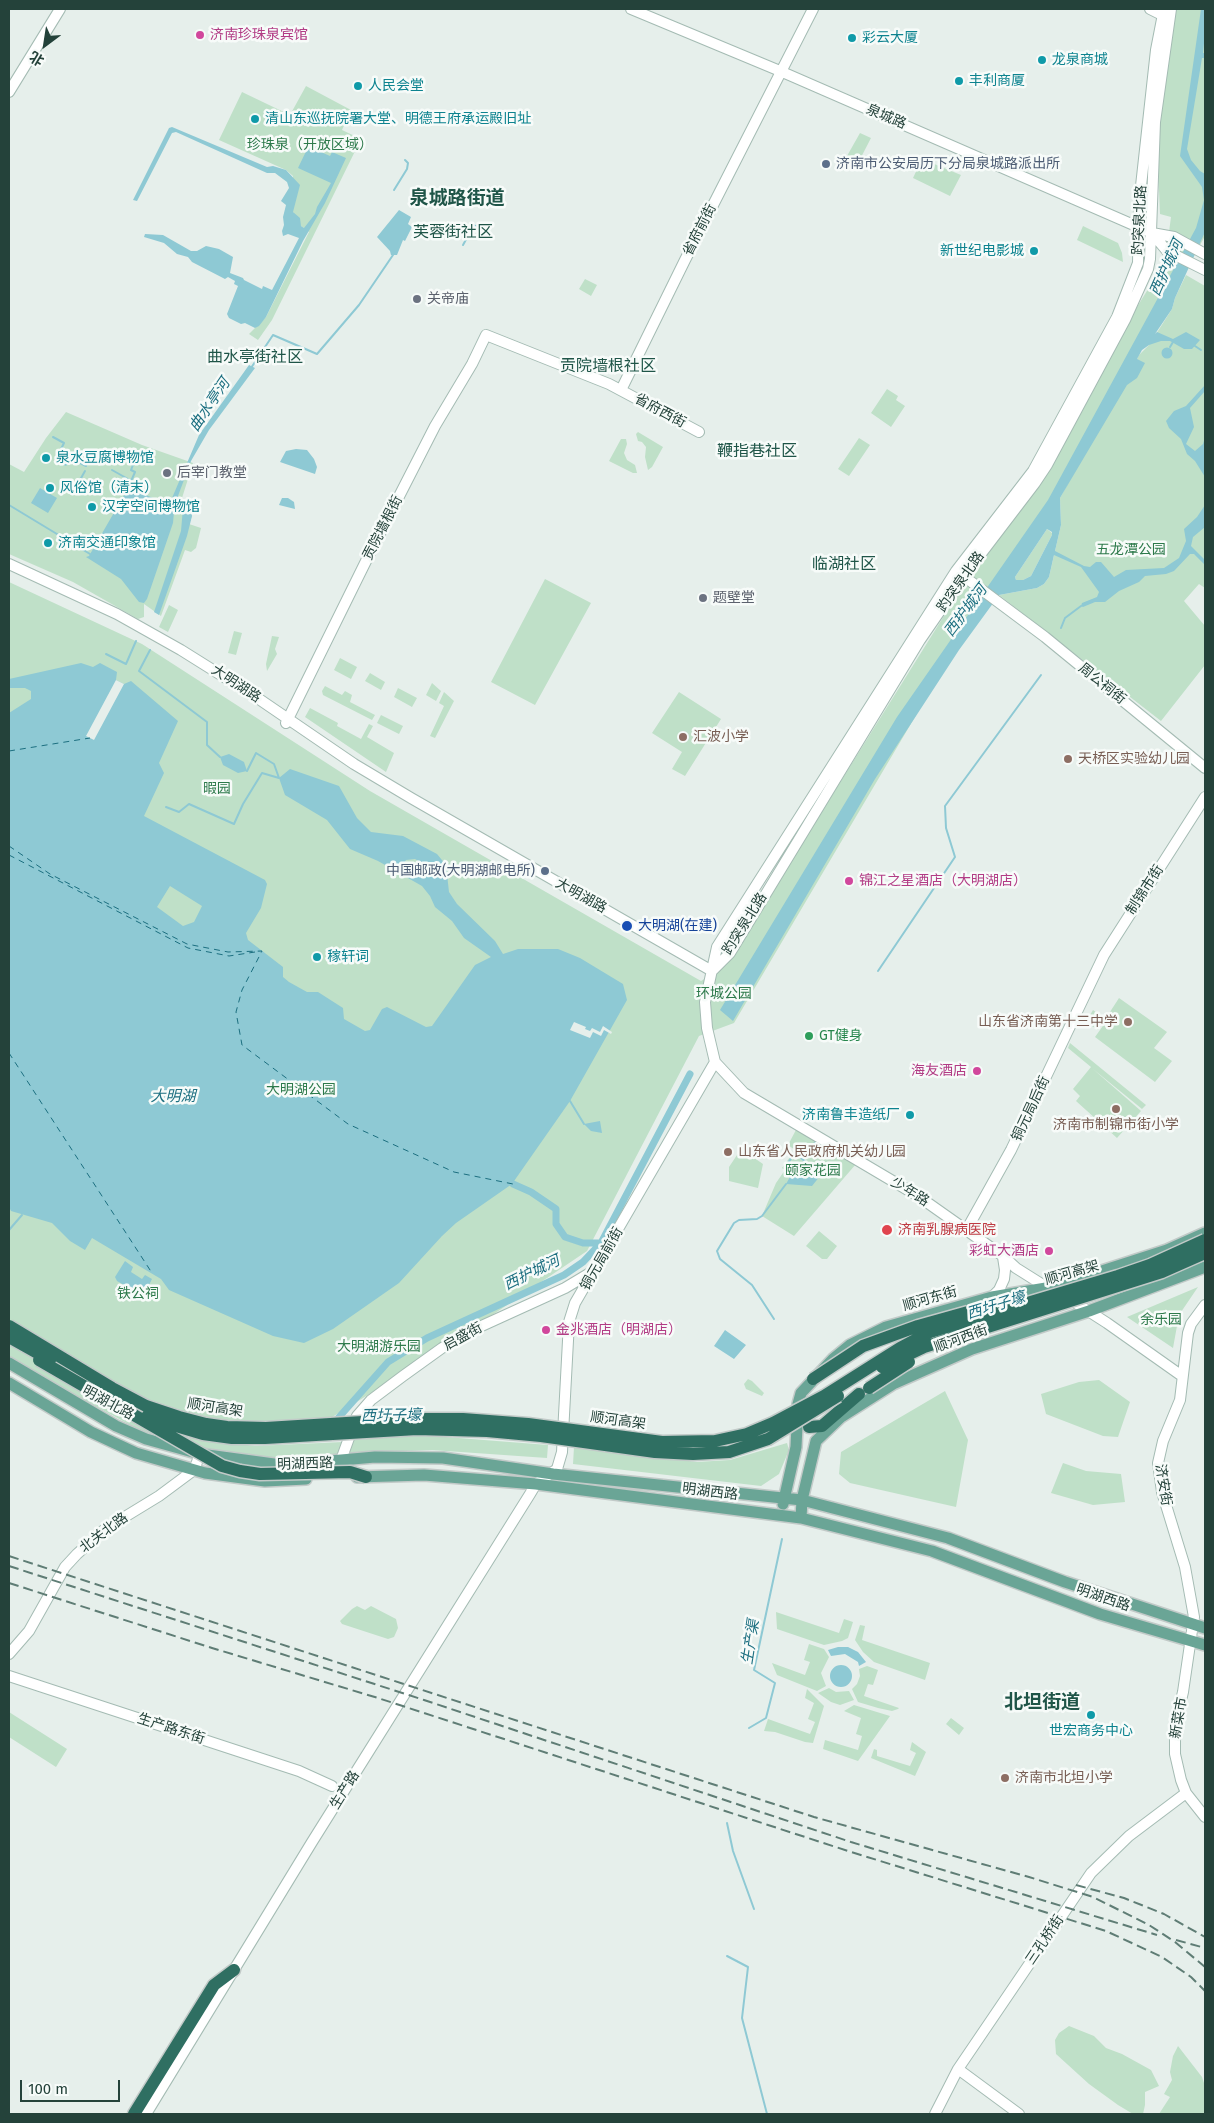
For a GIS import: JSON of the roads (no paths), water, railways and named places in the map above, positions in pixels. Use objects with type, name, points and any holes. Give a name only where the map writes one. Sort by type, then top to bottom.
[{"type":"highway","name":"顺河高架","points":[[9,1337],[133,1408],[166,1423],[203,1434],[232,1438],[265,1438],[416,1429],[487,1431],[541,1436],[655,1452],[693,1454],[729,1452],[768,1439],[807,1417],[885,1366],[924,1346],[1076,1296],[1205,1240]]},
{"type":"highway","name":"顺河高架","points":[[9,1326],[112,1388],[146,1406],[206,1424],[227,1427],[266,1428],[411,1419],[463,1419],[528,1424],[662,1442],[688,1443],[715,1441],[747,1434],[773,1423],[824,1396],[900,1348],[930,1332],[1076,1296],[1162,1272],[1205,1253]]},
{"type":"highway","points":[[813,1379],[853,1352],[879,1339],[1026,1294],[1076,1296]]},
{"type":"highway","points":[[809,1427],[822,1426],[864,1391],[903,1365],[941,1346],[1034,1317],[1076,1296]]},
{"type":"highway","points":[[9,1342],[144,1423],[222,1466],[260,1474],[350,1472],[366,1477]]},
{"type":"highway","points":[[841,1417],[864,1391]]},
{"type":"highway","points":[[134,2114],[214,1985],[234,1970]]},
{"type":"main road","points":[[9,92],[60,9]]},
{"type":"main road","name":"泉城路","points":[[631,9],[780,71],[1152,233]]},
{"type":"main road","name":"省府前街","points":[[621,390],[780,71],[813,9]]},
{"type":"main road","points":[[1150,9],[1166,13]]},
{"type":"main road","name":"趵突泉北路","points":[[712,971],[730,953],[915,649],[1033,471],[1117,317],[1138,264],[1139,204],[1156,50],[1166,13]]},
{"type":"main road","name":"趵突泉北路","points":[[963,575],[1035,483],[1047,464],[1126,320],[1148,269],[1152,233],[1155,122],[1166,13]]},
{"type":"main road","points":[[1152,233],[1178,239],[1205,254]]},
{"type":"main road","points":[[1152,233],[1167,251],[1204,270]]},
{"type":"main road","name":"省府西街","points":[[486,334],[621,390],[699,432]]},
{"type":"main road","name":"贡院墙根街","points":[[287,721],[368,557],[422,452],[472,364],[486,334]]},
{"type":"main road","name":"大明湖路","points":[[9,564],[117,614],[160,638],[354,764],[712,971]]},
{"type":"main road","name":"大明湖路","points":[[9,570],[58,592],[158,642],[287,721]]},
{"type":"main road","name":"周公祠街","points":[[963,575],[998,600],[1205,768]]},
{"type":"main road","name":"制锦市街","points":[[1088,986],[1104,955],[1205,796]]},
{"type":"main road","points":[[712,971],[707,988],[706,1010],[707,1028],[714,1062]]},
{"type":"main road","name":"铜元局后街","points":[[967,1229],[1011,1150],[1088,986]]},
{"type":"main road","name":"少年路","points":[[714,1062],[744,1093],[915,1194],[967,1229],[1016,1268],[1050,1290],[1076,1296],[1089,1311],[1182,1376]]},
{"type":"main road","name":"铜元局前街","points":[[553,1474],[560,1464],[562,1452],[569,1322],[576,1303],[714,1062]]},
{"type":"main road","name":"顺河东街","points":[[782,1516],[796,1447],[798,1404],[801,1393],[813,1379],[850,1345],[868,1335],[896,1324],[992,1297],[1050,1290],[1167,1250],[1205,1233]]},
{"type":"main road","points":[[992,1297],[1002,1285],[1004,1279],[1003,1256]]},
{"type":"main road","name":"顺河西街","points":[[801,1518],[802,1500],[816,1441],[841,1417],[893,1384],[932,1365],[972,1349],[1089,1311],[1205,1267]]},
{"type":"main road","name":"启盛街","points":[[341,1460],[357,1416],[371,1400],[442,1348],[476,1329],[564,1288],[596,1270]]},
{"type":"main road","name":"济安街","points":[[1192,1642],[1200,1626],[1194,1611],[1185,1568],[1162,1492],[1158,1470],[1161,1448],[1180,1400],[1188,1334],[1191,1324],[1205,1305]]},
{"type":"main road","name":"明湖北路","points":[[9,1363],[116,1426],[146,1439],[200,1454]]},
{"type":"main road","points":[[9,1383],[112,1442],[136,1453],[194,1470],[200,1454]]},
{"type":"main road","points":[[798,1404],[801,1421],[809,1427],[829,1428]]},
{"type":"main road","name":"明湖西路","points":[[200,1454],[274,1464],[374,1457],[442,1458],[553,1474],[802,1500],[948,1538],[1065,1582],[1200,1626]]},
{"type":"main road","name":"明湖西路","points":[[194,1470],[265,1481],[424,1474],[536,1484],[801,1518],[932,1551],[1100,1614],[1205,1645]]},
{"type":"main road","name":"北关北路","points":[[9,1654],[29,1631],[65,1567],[89,1541],[122,1517],[159,1496],[194,1470]]},
{"type":"main road","name":"生产路","points":[[146,2114],[312,1842],[536,1484],[553,1474]]},
{"type":"main road","name":"新菜市","points":[[1192,1642],[1175,1726],[1174,1741],[1177,1767],[1186,1793],[1205,1817]]},
{"type":"main road","name":"生产路东街","points":[[9,1676],[299,1771],[332,1786]]},
{"type":"main road","name":"三孔桥街","points":[[935,2114],[958,2069],[1091,1873],[1129,1836],[1186,1793]]},
{"type":"main road","points":[[958,2069],[1019,2114]]},
{"type":"water","points":[[1201,9],[1205,9],[1203,53],[1205,53],[1205,58],[1202,58],[1187,149],[1191,160],[1205,174],[1205,232],[1175,298],[1172,309],[1155,334],[1157,332],[1173,339],[1186,332],[1200,340],[1192,349],[1184,349],[1170,341],[1161,341],[1149,345],[1142,350],[1137,359],[1145,363],[1137,378],[1127,385],[1060,498],[1061,525],[1055,551],[1084,566],[1090,567],[1096,562],[1101,562],[1114,577],[1126,570],[1164,568],[1179,558],[1186,541],[1184,529],[1197,517],[1205,505],[1205,527],[1193,537],[1191,546],[1205,560],[1205,565],[1194,554],[1190,554],[1174,571],[1166,574],[1145,576],[1139,582],[1119,591],[1105,602],[1095,602],[1083,607],[1081,606],[1082,603],[1097,597],[1099,592],[1081,567],[1054,555],[1049,577],[1044,584],[1037,588],[999,595],[959,650],[875,779],[733,1021],[720,1010],[897,717],[1048,500],[1196,228],[1204,200],[1202,187],[1180,156]],"holes":[[[1047,529],[1052,532],[1031,576],[1023,580],[1016,580],[1015,577]]]},
{"type":"water","points":[[172,127],[267,167],[273,166],[286,170],[300,185],[293,212],[300,218],[301,226],[304,228],[315,214],[331,183],[298,168],[311,141],[323,147],[321,152],[330,156],[332,152],[346,158],[266,317],[255,328],[229,318],[227,314],[238,286],[234,284],[235,281],[228,277],[225,279],[192,262],[188,257],[177,254],[164,243],[144,237],[145,234],[163,235],[191,251],[197,251],[206,246],[219,249],[233,257],[230,273],[262,289],[263,286],[272,290],[299,238],[288,234],[283,236],[283,217],[286,205],[281,201],[289,188],[287,182],[275,173],[267,173],[176,132],[172,133],[137,201],[133,200],[169,128]]},
{"type":"water","points":[[399,210],[411,217],[408,224],[412,227],[405,241],[403,240],[397,255],[391,255],[390,251],[377,237]]},
{"type":"water","points":[[1167,347],[1173,353],[1167,359],[1161,353]]},
{"type":"water","points":[[249,365],[255,368],[209,430],[191,461],[172,508],[174,512],[173,523],[147,599],[144,603],[139,602],[121,579],[86,557],[89,556],[127,490],[132,489],[169,505],[199,435]]},
{"type":"water","points":[[1205,385],[1205,391],[1190,408],[1194,427],[1186,444],[1195,451],[1203,444],[1205,437],[1205,477],[1195,461],[1187,454],[1181,439],[1169,428],[1166,421],[1174,411],[1186,406]]},
{"type":"water","points":[[296,449],[307,450],[314,459],[317,467],[315,474],[280,462],[286,451]]},
{"type":"water","points":[[63,452],[73,458],[66,466],[56,461]]},
{"type":"water","points":[[40,488],[57,498],[48,513],[31,503]]},
{"type":"water","points":[[282,498],[288,498],[294,502],[295,509],[279,505]]},
{"type":"water","points":[[183,508],[191,510],[192,516],[187,536],[159,615],[154,612],[181,531]]},
{"type":"water","name":"大明湖","points":[[81,663],[93,667],[100,663],[117,672],[116,680],[124,684],[131,681],[178,721],[159,763],[164,773],[144,816],[265,880],[267,884],[261,908],[246,933],[248,940],[283,967],[283,977],[289,982],[307,992],[318,992],[343,1008],[344,1019],[365,1031],[370,1030],[382,1009],[387,1007],[426,1027],[432,1026],[475,965],[491,957],[464,938],[452,921],[435,907],[430,896],[422,886],[378,861],[350,849],[327,820],[285,795],[279,778],[290,769],[339,786],[357,818],[371,832],[403,836],[437,854],[446,865],[449,892],[457,904],[495,941],[503,954],[518,949],[558,949],[580,958],[623,984],[627,1000],[570,1101],[512,1184],[456,1223],[399,1283],[333,1329],[304,1343],[273,1336],[169,1290],[161,1279],[92,1238],[85,1250],[70,1241],[52,1223],[11,1211],[9,1207],[9,713],[31,699],[31,691],[25,688],[9,688],[9,679]],"holes":[[[415,859],[424,864],[426,869],[425,878],[410,871],[404,863],[406,860]],[[170,886],[202,906],[194,922],[183,926],[157,907]]]},
{"type":"water","points":[[229,754],[244,762],[247,771],[238,773],[223,765],[220,757]]},
{"type":"water","points":[[600,1121],[602,1133],[591,1131],[584,1124]]},
{"type":"water","points":[[817,1172],[820,1176],[812,1186],[786,1184],[791,1175],[798,1175],[806,1179]]},
{"type":"water","points":[[125,1261],[133,1267],[131,1272],[142,1279],[145,1275],[152,1279],[145,1293],[140,1294],[117,1281],[115,1277]]},
{"type":"water","points":[[725,1330],[746,1345],[734,1359],[714,1346]]},
{"type":"water","points":[[848,1647],[858,1652],[866,1662],[859,1666],[858,1662],[845,1654],[831,1656],[828,1650]]},
{"type":"water","points":[[841,1665],[849,1668],[852,1676],[849,1684],[841,1687],[833,1684],[830,1676],[833,1668]]},
{"type":"waterway","points":[[394,190],[407,169],[408,163],[405,160]]},
{"type":"waterway","points":[[463,245],[474,225],[487,233]]},
{"type":"waterway","points":[[273,335],[317,354],[359,305],[393,255]]},
{"type":"waterway","name":"曲水亭河","points":[[251,368],[273,335]]},
{"type":"waterway","points":[[1170,347],[1173,342]]},
{"type":"waterway","points":[[1195,346],[1201,350]]},
{"type":"waterway","points":[[53,437],[64,443],[60,451],[64,454]]},
{"type":"waterway","points":[[70,458],[86,466]]},
{"type":"waterway","points":[[129,481],[135,472],[131,470],[133,465]]},
{"type":"waterway","points":[[112,470],[128,479],[130,489]]},
{"type":"waterway","points":[[72,494],[85,471]]},
{"type":"waterway","points":[[9,505],[90,554]]},
{"type":"waterway","points":[[1061,628],[1065,618],[1081,606]]},
{"type":"waterway","points":[[106,654],[126,664],[136,641]]},
{"type":"waterway","points":[[150,650],[139,671],[207,722],[207,745],[220,757]]},
{"type":"waterway","points":[[878,971],[955,857],[946,828],[945,806],[1041,675]]},
{"type":"waterway","points":[[247,771],[256,753],[274,764],[279,778]]},
{"type":"waterway","points":[[166,807],[179,812],[189,804],[234,824],[243,804],[262,773],[279,778]]},
{"type":"waterway","name":"西护城河","points":[[332,1425],[388,1362],[427,1338],[564,1275],[583,1262],[601,1243],[690,1074]]},
{"type":"waterway","points":[[570,1101],[584,1124]]},
{"type":"waterway","points":[[803,1159],[816,1141]]},
{"type":"waterway","points":[[791,1175],[786,1166],[792,1157],[800,1157],[817,1172]]},
{"type":"waterway","points":[[513,1184],[531,1192],[556,1209],[556,1224],[565,1237],[583,1243],[601,1243]]},
{"type":"waterway","name":"生产渠","points":[[774,1319],[752,1285],[720,1259],[717,1251],[734,1223],[739,1220],[757,1219],[762,1216],[786,1184]]},
{"type":"waterway","points":[[9,1230],[22,1215]]},
{"type":"waterway","name":"西圩子壕","points":[[724,1445],[734,1443]]},
{"type":"waterway","name":"生产渠","points":[[749,1728],[766,1718],[775,1683],[754,1670],[782,1539]]},
{"type":"waterway","name":"生产渠","points":[[727,1823],[733,1851],[754,1909]]},
{"type":"waterway","points":[[727,1956],[748,1967],[742,2018],[767,2114]]},
{"type":"railway","points":[[9,1556],[814,1817],[1029,1877],[1093,1897],[1149,1925],[1175,1942],[1205,1967]]},
{"type":"railway","points":[[9,1566],[424,1700],[851,1842],[1157,1935]]},
{"type":"railway","points":[[9,1583],[212,1648],[378,1698],[848,1851],[1106,1931],[1162,1957],[1191,1977],[1205,1991]]},
{"type":"railway","points":[[1076,1885],[1124,1898],[1164,1914],[1205,1937]]},
{"type":"railway","points":[[1176,1940],[1205,1948]]},
{"type":"place","name":"济南珍珠泉宾馆","points":[[200,35]]},
{"type":"place","name":"彩云大厦","points":[[852,38]]},
{"type":"place","name":"龙泉商城","points":[[1042,60]]},
{"type":"place","name":"丰利商厦","points":[[959,81]]},
{"type":"place","name":"人民会堂","points":[[358,86]]},
{"type":"place","name":"清山东巡抚院署大堂、明德王府承运殿旧址","points":[[255,119]]},
{"type":"place","name":"济南市公安局历下分局泉城路派出所","points":[[826,164]]},
{"type":"place","name":"新世纪电影城","points":[[1034,251]]},
{"type":"place","name":"关帝庙","points":[[417,299]]},
{"type":"place","name":"泉水豆腐博物馆","points":[[46,458]]},
{"type":"place","name":"后宰门教堂","points":[[167,473]]},
{"type":"place","name":"风俗馆（清末）","points":[[50,488]]},
{"type":"place","name":"汉字空间博物馆","points":[[92,507]]},
{"type":"place","name":"济南交通印象馆","points":[[48,543]]},
{"type":"place","name":"题壁堂","points":[[703,598]]},
{"type":"place","name":"汇波小学","points":[[683,737]]},
{"type":"place","name":"天桥区实验幼儿园","points":[[1068,759]]},
{"type":"place","name":"中国邮政(大明湖邮电所)","points":[[545,871]]},
{"type":"place","name":"锦江之星酒店（大明湖店）","points":[[849,881]]},
{"type":"place","name":"大明湖(在建)","points":[[627,926]]},
{"type":"place","name":"稼轩词","points":[[317,957]]},
{"type":"place","name":"山东省济南第十三中学","points":[[1128,1022]]},
{"type":"place","name":"GT健身","points":[[809,1036]]},
{"type":"place","name":"海友酒店","points":[[977,1071]]},
{"type":"place","name":"济南市制锦市街小学","points":[[1116,1109]]},
{"type":"place","name":"济南鲁丰造纸厂","points":[[910,1115]]},
{"type":"place","name":"山东省人民政府机关幼儿园","points":[[728,1152]]},
{"type":"place","name":"济南乳腺病医院","points":[[887,1230]]},
{"type":"place","name":"彩虹大酒店","points":[[1049,1251]]},
{"type":"place","name":"金兆酒店（明湖店）","points":[[546,1330]]},
{"type":"place","name":"世宏商务中心","points":[[1091,1715]]},
{"type":"place","name":"济南市北坦小学","points":[[1005,1778]]},
{"type":"district","name":"泉城路街道","points":[[457,199]]},
{"type":"district","name":"芙蓉街社区","points":[[453,233]]},
{"type":"district","name":"曲水亭街社区","points":[[255,358]]},
{"type":"district","name":"贡院墙根社区","points":[[608,367]]},
{"type":"district","name":"鞭指巷社区","points":[[757,452]]},
{"type":"district","name":"临湖社区","points":[[844,565]]},
{"type":"district","name":"北坦街道","points":[[1042,1703]]},
{"type":"park label","name":"珍珠泉（开放区域）","points":[[310,145]]},
{"type":"park label","name":"五龙潭公园","points":[[1131,550]]},
{"type":"park label","name":"暇园","points":[[217,789]]},
{"type":"park label","name":"环城公园","points":[[724,994]]},
{"type":"park label","name":"大明湖公园","points":[[301,1090]]},
{"type":"park label","name":"颐家花园","points":[[813,1171]]},
{"type":"park label","name":"铁公祠","points":[[138,1294]]},
{"type":"park label","name":"余乐园","points":[[1161,1320]]},
{"type":"park label","name":"大明湖游乐园","points":[[379,1347]]}]
